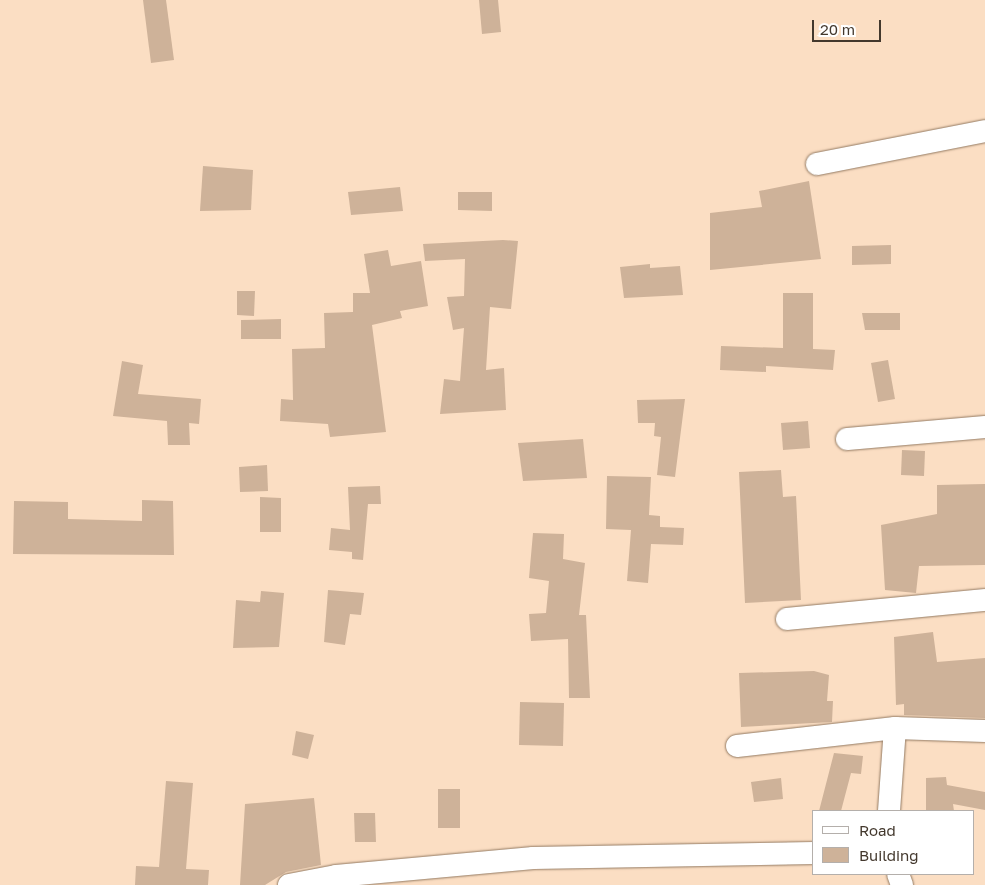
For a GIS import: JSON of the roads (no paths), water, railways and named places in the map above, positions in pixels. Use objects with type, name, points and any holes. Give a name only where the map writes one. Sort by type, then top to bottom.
[{"type":"street","points":[[817,164],[985,131]]},
{"type":"street","points":[[847,439],[985,427]]},
{"type":"street","points":[[787,619],[985,600]]},
{"type":"street","points":[[889,810],[895,728]]},
{"type":"street","points":[[737,746],[895,728],[985,731]]},
{"type":"street","points":[[288,885],[336,876],[533,858],[812,853]]}]
